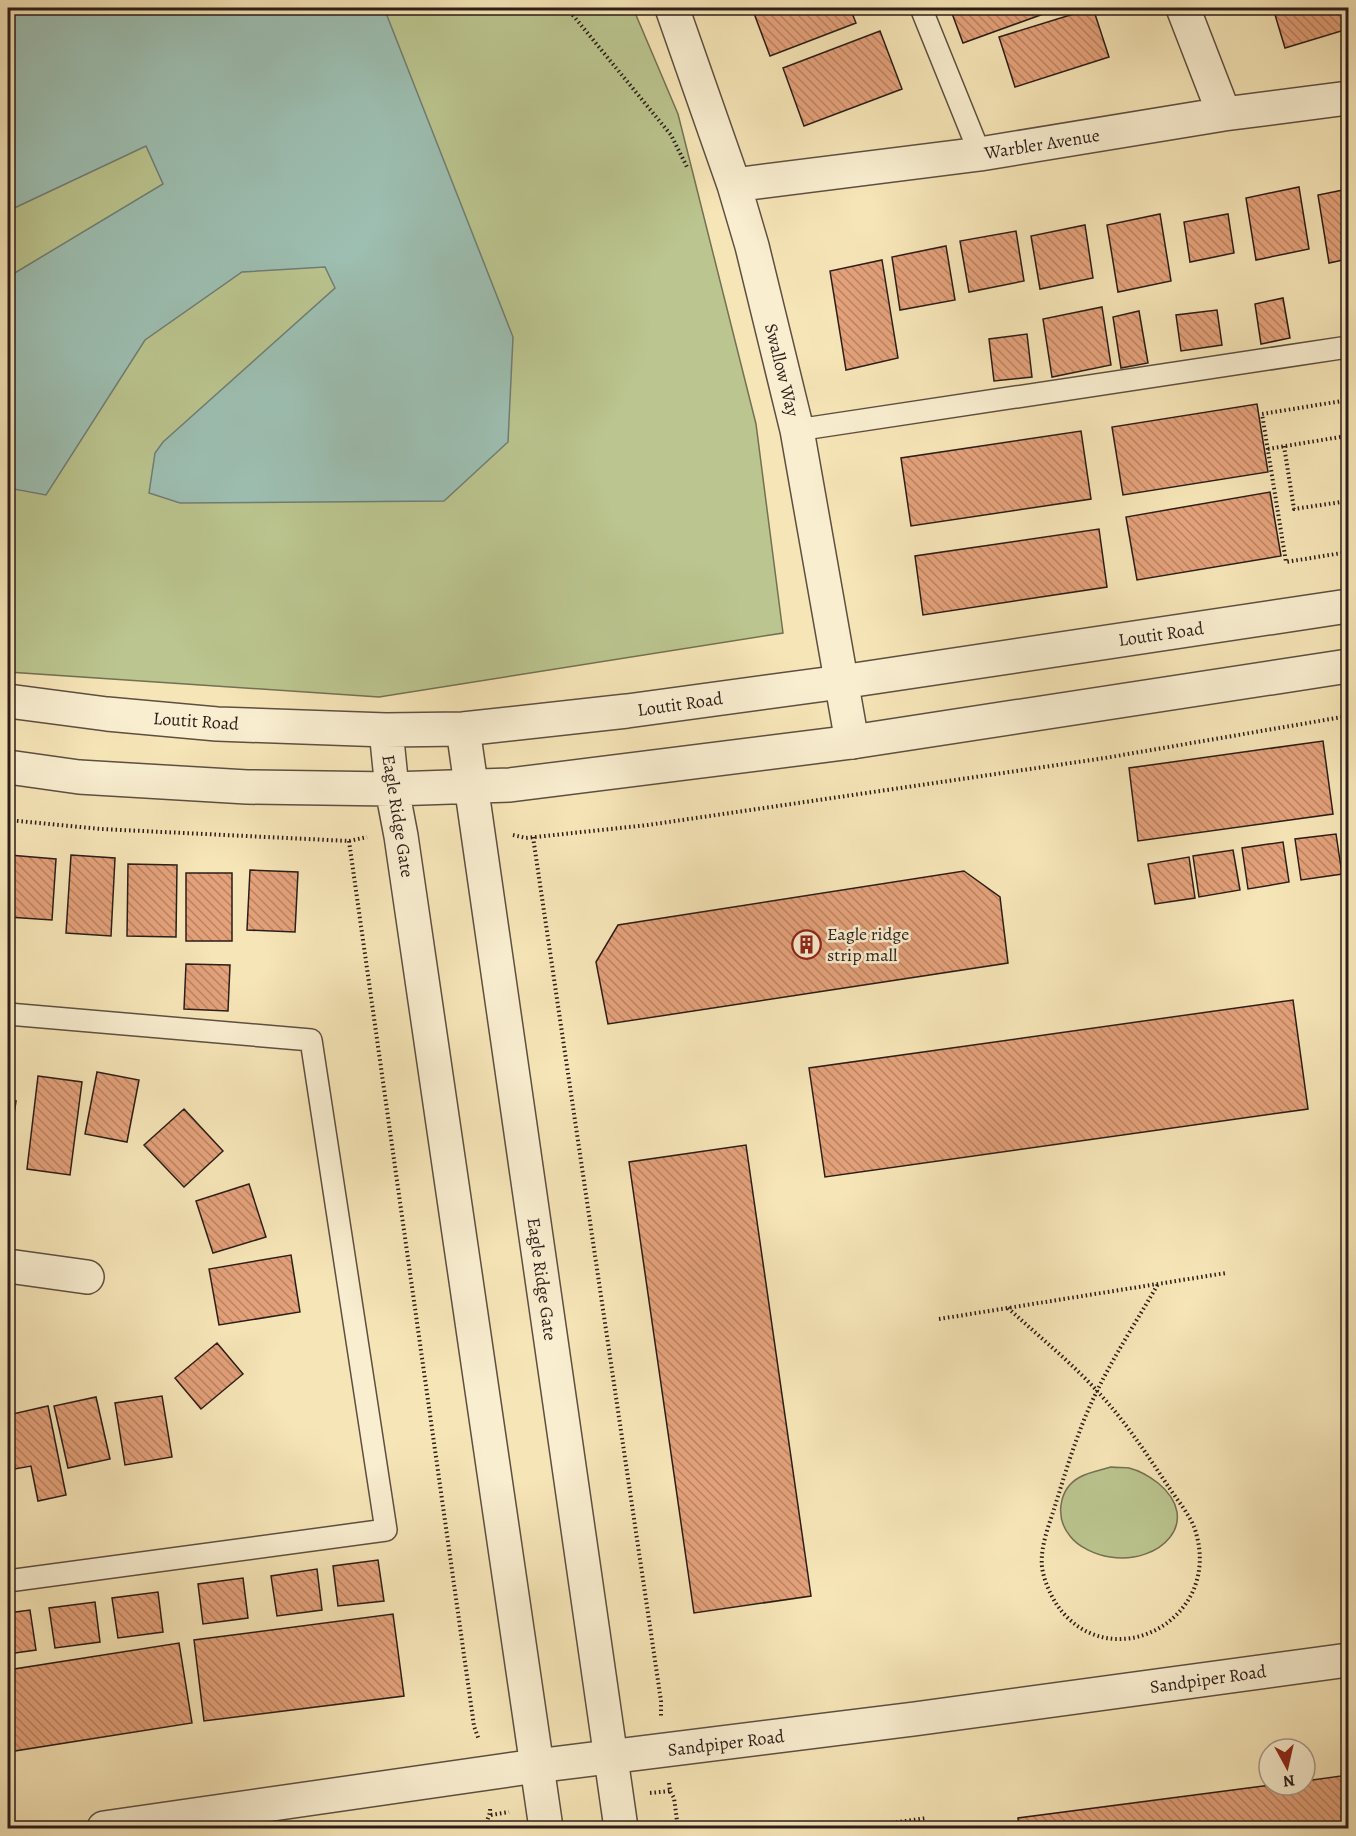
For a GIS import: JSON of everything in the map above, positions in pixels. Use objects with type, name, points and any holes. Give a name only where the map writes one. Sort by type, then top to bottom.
[{"type":"street","name":"Swallow Way","points":[[672,8],[734,185],[752,246],[797,430],[852,742]]},
{"type":"street","points":[[1183,8],[1224,114]]},
{"type":"street","name":"Warbler Avenue","points":[[734,185],[980,154],[1224,114],[1348,98]]},
{"type":"street","name":"Loutit Road","points":[[8,701],[107,714],[217,724],[386,730],[463,729],[627,711],[841,682],[1348,606]]},
{"type":"street","points":[[8,767],[79,777],[171,784],[392,789],[510,785],[852,742],[1348,666]]},
{"type":"street","name":"Eagle Ridge Gate","points":[[463,729],[621,1828]]},
{"type":"street","name":"Eagle Ridge Gate","points":[[386,730],[392,789],[401,836],[546,1828]]},
{"type":"street","points":[[8,1266],[87,1277]]},
{"type":"street","name":"Sandpiper Road","points":[[104,1828],[536,1766],[914,1719],[1348,1660]]},
{"type":"lane","points":[[921,8],[980,154]]},
{"type":"lane","points":[[797,430],[1348,346]]},
{"type":"lane","points":[[8,1014],[310,1040],[386,1530],[8,1581]]},
{"type":"path","points":[[567,8],[664,126],[689,171]]},
{"type":"path","points":[[1348,400],[1262,414],[1286,562],[1348,552]]},
{"type":"path","points":[[1268,449],[1346,436],[1348,453]]},
{"type":"path","points":[[1284,446],[1294,509],[1348,501]]},
{"type":"path","points":[[515,836],[526,838],[648,825],[1093,759],[1348,716]]},
{"type":"path","points":[[8,820],[101,829],[350,840],[367,837]]},
{"type":"path","points":[[533,837],[660,1689],[660,1711]]},
{"type":"path","points":[[350,840],[474,1726],[478,1736]]},
{"type":"path","points":[[939,1319],[1226,1273]]},
{"type":"path","points":[[1008,1308],[1097,1391],[1137,1439],[1196,1531],[1201,1558],[1197,1584],[1184,1608],[1164,1627],[1139,1637],[1112,1638],[1086,1631],[1064,1615],[1049,1593],[1042,1567],[1044,1540],[1069,1458],[1097,1391],[1158,1284]]},
{"type":"path","points":[[670,1791],[674,1797],[678,1828]]},
{"type":"path","points":[[487,1828],[486,1823],[491,1815]]},
{"type":"path","points":[[856,1828],[927,1818]]},
{"type":"green space","points":[[8,8],[633,8],[678,114],[756,424],[783,633],[379,697],[8,672]]},
{"type":"green space","points":[[1111,1467],[1129,1468],[1151,1478],[1171,1497],[1177,1512],[1176,1525],[1170,1537],[1159,1547],[1145,1554],[1128,1558],[1099,1554],[1078,1544],[1065,1529],[1061,1504],[1067,1489],[1084,1475]]},
{"type":"shaded area","points":[[8,8],[384,8],[513,337],[508,442],[444,501],[180,503],[149,493],[155,453],[163,442],[335,288],[325,267],[242,272],[145,340],[46,495],[8,488],[8,277],[163,184],[146,146],[8,211]]},
{"type":"building","points":[[752,8],[850,8],[856,23],[770,56]]},
{"type":"building","points":[[950,8],[1060,8],[963,43]]},
{"type":"building","points":[[1093,8],[1109,57],[1015,87],[999,37]]},
{"type":"building","points":[[1273,8],[1348,8],[1348,29],[1285,48]]},
{"type":"building","points":[[880,31],[902,89],[804,126],[783,68]]},
{"type":"building","points":[[1299,187],[1309,249],[1256,260],[1246,198]]},
{"type":"building","points":[[1348,189],[1348,259],[1329,263],[1318,195]]},
{"type":"building","points":[[1160,214],[1171,281],[1118,292],[1107,225]]},
{"type":"building","points":[[1228,214],[1234,253],[1190,262],[1184,222]]},
{"type":"building","points":[[1085,225],[1093,278],[1040,289],[1031,236]]},
{"type":"building","points":[[1016,231],[1024,281],[969,292],[960,241]]},
{"type":"building","points":[[946,246],[955,300],[900,310],[892,257]]},
{"type":"building","points":[[882,260],[898,358],[846,370],[830,271]]},
{"type":"building","points":[[1283,298],[1290,338],[1261,344],[1255,304]]},
{"type":"building","points":[[1102,307],[1111,365],[1052,377],[1043,319]]},
{"type":"building","points":[[1217,310],[1222,345],[1181,351],[1176,315]]},
{"type":"building","points":[[1139,311],[1148,363],[1121,368],[1113,317]]},
{"type":"building","points":[[1027,334],[1032,377],[994,381],[989,339]]},
{"type":"building","points":[[1257,404],[1268,472],[1123,495],[1112,427]]},
{"type":"building","points":[[1081,431],[1091,499],[911,526],[901,458]]},
{"type":"building","points":[[1270,492],[1281,556],[1137,580],[1126,517]]},
{"type":"building","points":[[1099,529],[1107,587],[923,615],[915,556]]},
{"type":"building","points":[[1323,741],[1333,814],[1138,841],[1129,768]]},
{"type":"building","points":[[1336,834],[1342,874],[1301,880],[1295,839]]},
{"type":"building","points":[[1283,842],[1289,882],[1248,889],[1242,848]]},
{"type":"building","points":[[1233,850],[1240,890],[1199,897],[1193,856]]},
{"type":"building","points":[[9,855],[56,859],[52,920],[8,917]]},
{"type":"building","points":[[71,855],[115,858],[111,936],[66,933]]},
{"type":"building","points":[[1189,857],[1195,898],[1155,904],[1148,864]]},
{"type":"building","points":[[128,864],[177,865],[176,937],[127,936]]},
{"type":"building","points":[[250,870],[298,872],[295,932],[247,930]]},
{"type":"building","name":"Eagle ridge strip mall","points":[[964,871],[1000,897],[1008,963],[608,1024],[596,962],[618,925]]},
{"type":"building","points":[[186,873],[232,873],[232,941],[186,941]]},
{"type":"building","points":[[186,964],[230,965],[228,1011],[184,1009]]},
{"type":"building","points":[[1293,1000],[1308,1109],[825,1177],[809,1068]]},
{"type":"building","points":[[97,1072],[139,1080],[127,1142],[85,1134]]},
{"type":"building","points":[[38,1076],[82,1082],[70,1175],[27,1169]]},
{"type":"building","points":[[8,1100],[16,1101],[8,1157]]},
{"type":"building","points":[[184,1109],[223,1151],[184,1187],[144,1145]]},
{"type":"building","points":[[746,1145],[811,1596],[694,1613],[629,1162]]},
{"type":"building","points":[[249,1184],[266,1237],[213,1253],[196,1201]]},
{"type":"building","points":[[291,1255],[300,1312],[219,1325],[209,1269]]},
{"type":"building","points":[[217,1343],[243,1374],[201,1409],[175,1378]]},
{"type":"building","points":[[162,1396],[172,1457],[125,1465],[115,1403]]},
{"type":"building","points":[[96,1397],[110,1459],[68,1468],[54,1406]]},
{"type":"building","points":[[48,1406],[66,1495],[38,1501],[31,1466],[15,1469],[8,1433],[8,1415]]},
{"type":"building","points":[[378,1560],[384,1601],[338,1606],[333,1566]]},
{"type":"building","points":[[317,1569],[322,1610],[277,1616],[271,1576]]},
{"type":"building","points":[[243,1578],[248,1618],[203,1624],[198,1584]]},
{"type":"building","points":[[158,1592],[163,1632],[118,1638],[112,1598]]},
{"type":"building","points":[[95,1602],[100,1642],[55,1648],[49,1608]]},
{"type":"building","points":[[30,1610],[36,1650],[8,1654],[8,1613]]},
{"type":"building","points":[[393,1614],[404,1696],[204,1721],[194,1640]]},
{"type":"building","points":[[179,1643],[192,1723],[8,1752],[8,1670]]},
{"type":"building","points":[[1348,1775],[1348,1828],[1019,1828],[1018,1818],[1257,1787],[1257,1797],[1317,1797],[1317,1779]]},
{"type":"place","name":"Eagle ridge strip mall","points":[[806,944]]}]
